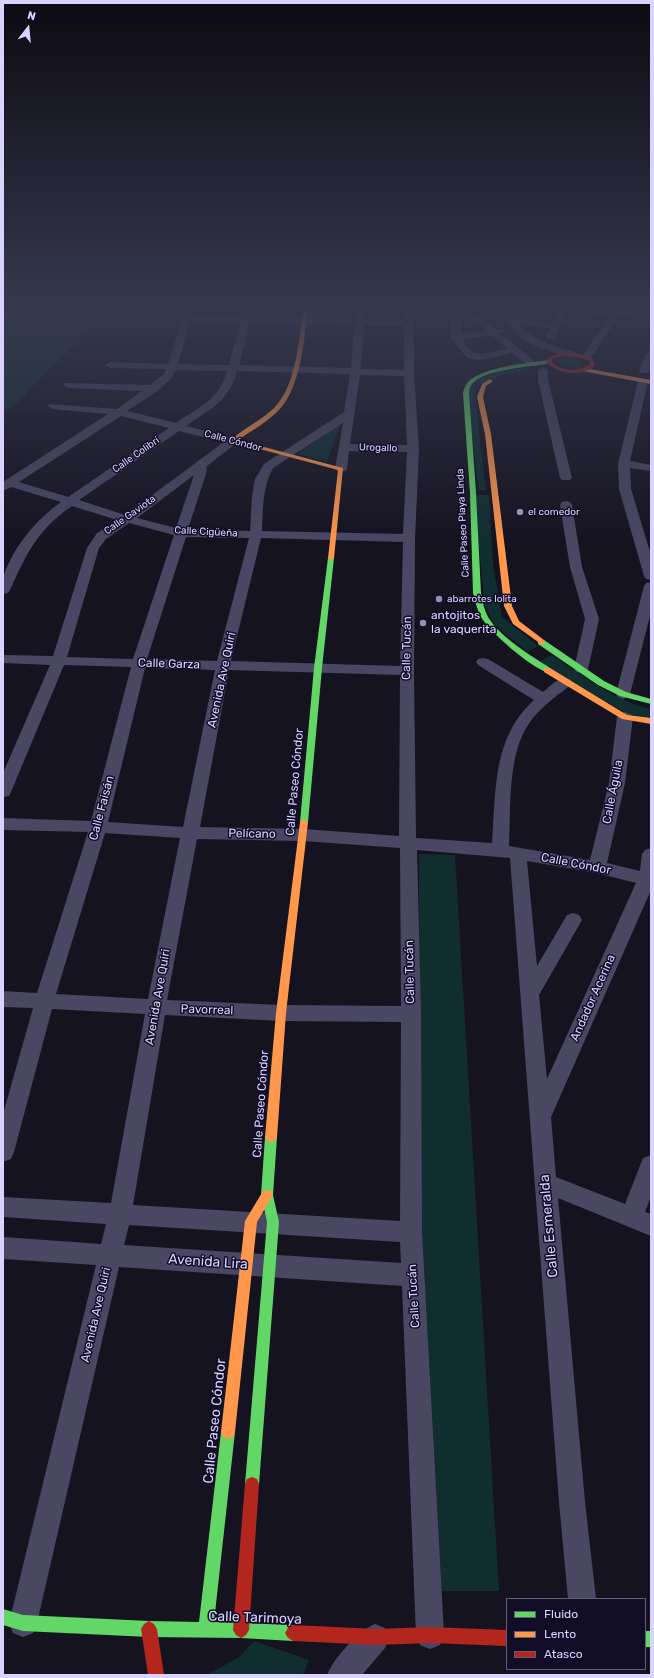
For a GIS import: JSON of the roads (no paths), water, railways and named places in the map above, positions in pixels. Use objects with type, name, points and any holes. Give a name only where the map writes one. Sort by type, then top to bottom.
[{"type":"street","points":[[133,387],[152,388]]},
{"type":"street","name":"Calle Colibrí","points":[[3,590],[8,569],[28,538],[39,526],[69,502],[219,398],[226,387]]},
{"type":"street","name":"Calle Gaviota","points":[[3,792],[59,660],[93,548],[101,536],[127,519],[233,441],[283,402],[289,387]]},
{"type":"street","name":"Calle Paseo Cóndor","points":[[206,1630],[246,1264],[262,1222],[267,1196],[281,1013],[303,835],[318,668],[341,469],[353,387]]},
{"type":"street","name":"Calle Tucán","points":[[410,387],[413,449],[409,538],[407,671],[411,1014],[411,1232],[430,1635]]},
{"type":"street","name":"Calle Paseo Playa Linda","points":[[468,387],[466,393],[484,493],[508,606],[516,622],[540,654],[565,682],[625,717],[651,721]]},
{"type":"street","name":"Calle Paseo Playa Linda","points":[[483,387],[480,397],[488,434],[477,593],[480,606],[486,619],[503,636],[540,654],[582,669],[601,683],[623,694],[651,702]]},
{"type":"street","points":[[545,387],[566,478]]},
{"type":"street","points":[[644,387],[624,464],[624,489],[651,576]]},
{"type":"street","points":[[6,485],[119,412],[152,388]]},
{"type":"street","name":"Calle Cóndor","points":[[53,406],[119,412],[341,469]]},
{"type":"street","name":"Avenida Ave Quiri","points":[[24,1623],[120,1214],[156,1008],[223,666],[256,535],[258,496],[261,479],[268,466],[349,414]]},
{"type":"street","name":"Urogallo","points":[[344,447],[413,449]]},
{"type":"street","name":"Calle Faisán","points":[[3,1152],[45,1000],[98,827],[139,662],[182,533],[200,474],[201,464]]},
{"type":"street","points":[[624,464],[651,468]]},
{"type":"street","name":"Calle Cigüeña","points":[[6,485],[182,533],[409,538]]},
{"type":"street","points":[[566,504],[576,566],[592,619],[582,669]]},
{"type":"street","points":[[623,694],[651,586]]},
{"type":"street","name":"Calle Garza","points":[[3,659],[407,671]]},
{"type":"street","points":[[483,662],[544,699]]},
{"type":"street","name":"Calle Esmeralda","points":[[565,682],[544,699],[520,726],[506,767],[509,851],[530,994],[545,1183],[582,1598]]},
{"type":"street","name":"Calle Águila","points":[[597,867],[617,783],[625,717]]},
{"type":"street","name":"Pelícano","points":[[3,824],[98,827],[190,833],[303,835],[509,851]]},
{"type":"street","name":"Calle Cóndor","points":[[509,851],[597,867],[649,879]]},
{"type":"street","name":"Andador Acerina","points":[[540,1116],[649,879],[651,854]]},
{"type":"street","points":[[530,994],[574,920]]},
{"type":"street","name":"Pavorreal","points":[[3,999],[45,1000],[156,1008],[281,1013],[411,1014]]},
{"type":"street","points":[[545,1183],[642,1221],[651,1165]]},
{"type":"street","name":"Calle Paseo Cóndor","points":[[241,1630],[269,1266],[262,1222],[267,1196]]},
{"type":"street","points":[[3,1206],[411,1232]]},
{"type":"street","name":"Avenida Lira","points":[[3,1248],[413,1275]]},
{"type":"street","name":"Calle Tarimoya","points":[[3,1617],[24,1623],[149,1629],[241,1630],[376,1637],[430,1635],[506,1638]]},
{"type":"street","points":[[149,1629],[156,1675]]},
{"type":"street","points":[[342,1675],[376,1637]]},
{"type":"place","name":"el comedor","points":[[520,512]]},
{"type":"place","name":"abarrotes lolita","points":[[439,599]]},
{"type":"place","name":"antojitos la vaquerita","points":[[423,623]]}]
